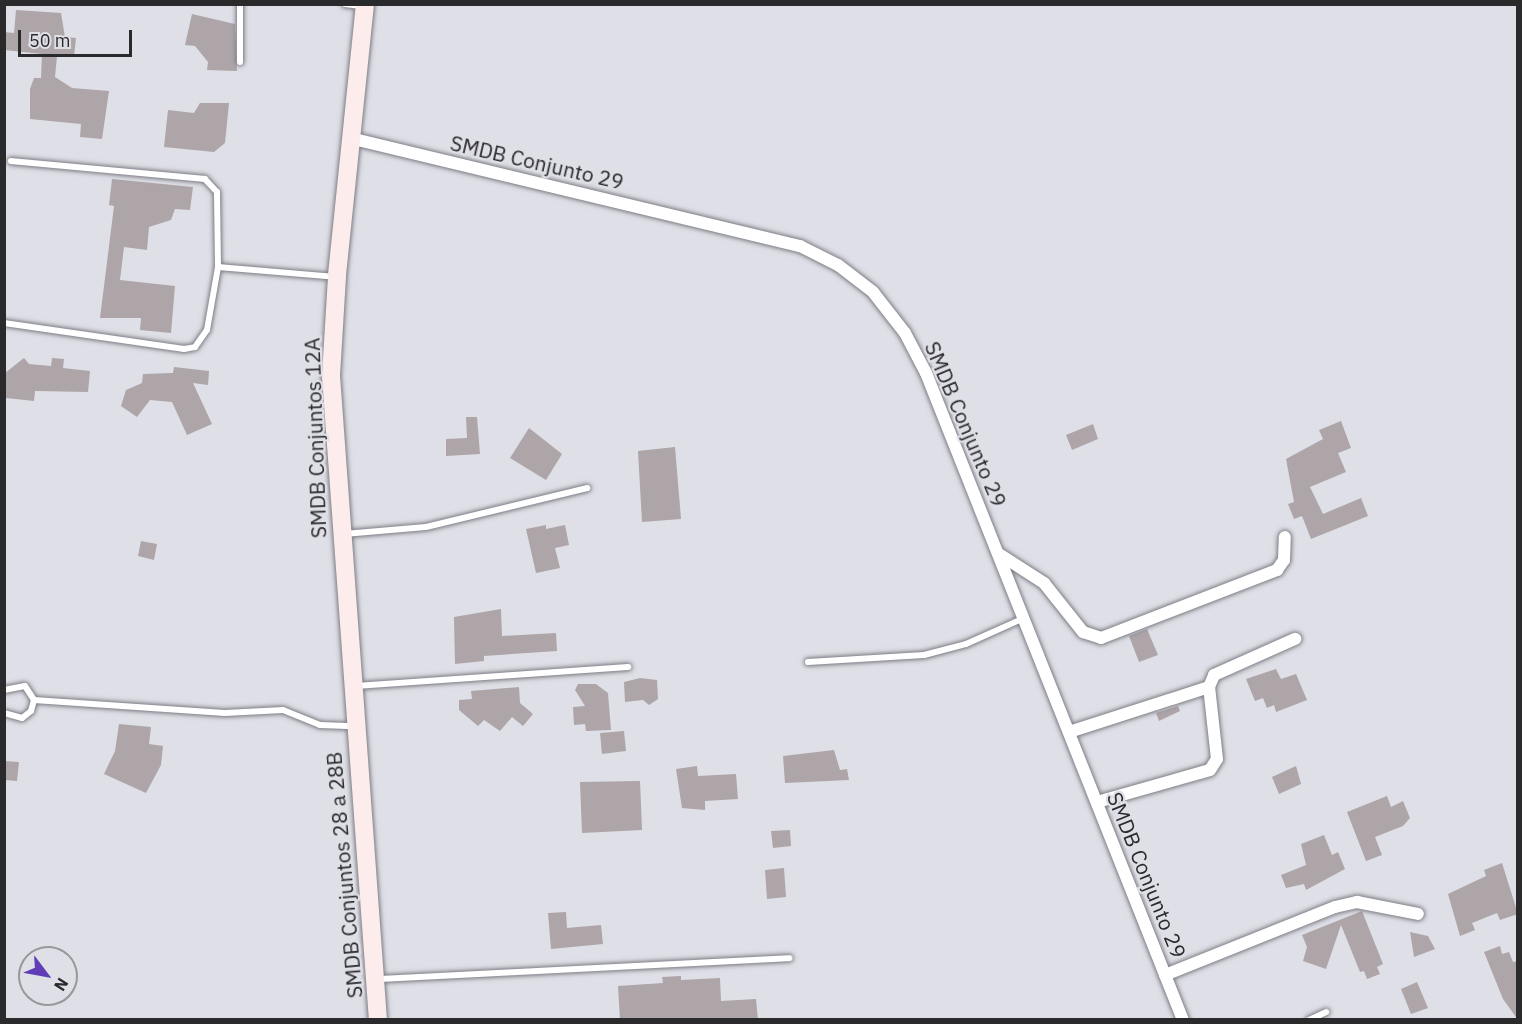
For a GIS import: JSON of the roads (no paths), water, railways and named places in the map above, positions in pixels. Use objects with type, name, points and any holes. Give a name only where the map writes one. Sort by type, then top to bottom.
[{"type":"street","name":"SMDB Conjuntos 12A","points":[[355,726],[332,376],[337,277],[354,139],[365,5]]},
{"type":"street","name":"SMDB Conjunto 29","points":[[354,139],[743,230],[800,246],[838,266],[873,292],[905,333],[926,373],[1184,1020]]},
{"type":"street","points":[[999,554],[1044,583],[1083,632],[1096,639],[1272,574],[1284,560],[1285,537]]},
{"type":"street","points":[[1097,802],[1210,770],[1217,750],[1209,687],[1214,675],[1295,639]]},
{"type":"street","points":[[1069,732],[1209,687]]},
{"type":"street","name":"SMDB Conjuntos 28 a 28B","points":[[355,726],[378,1020]]},
{"type":"street","points":[[1166,975],[1335,907],[1357,902],[1418,914]]},
{"type":"lane","points":[[240,4],[240,62]]},
{"type":"lane","points":[[345,4],[365,5]]},
{"type":"lane","points":[[4,323],[184,349],[195,347],[207,330],[218,267],[217,192],[204,179],[11,161]]},
{"type":"lane","points":[[218,267],[337,277]]},
{"type":"lane","points":[[341,534],[426,527],[587,488]]},
{"type":"lane","points":[[808,662],[924,655],[966,644],[1025,618]]},
{"type":"lane","points":[[351,686],[628,668]]},
{"type":"lane","points":[[4,690],[25,686],[34,700],[31,711],[22,718],[4,713]]},
{"type":"lane","points":[[34,700],[225,714],[283,710],[320,725],[355,726]]},
{"type":"lane","points":[[375,979],[789,958]]},
{"type":"lane","points":[[1309,1020],[1326,1012]]}]
